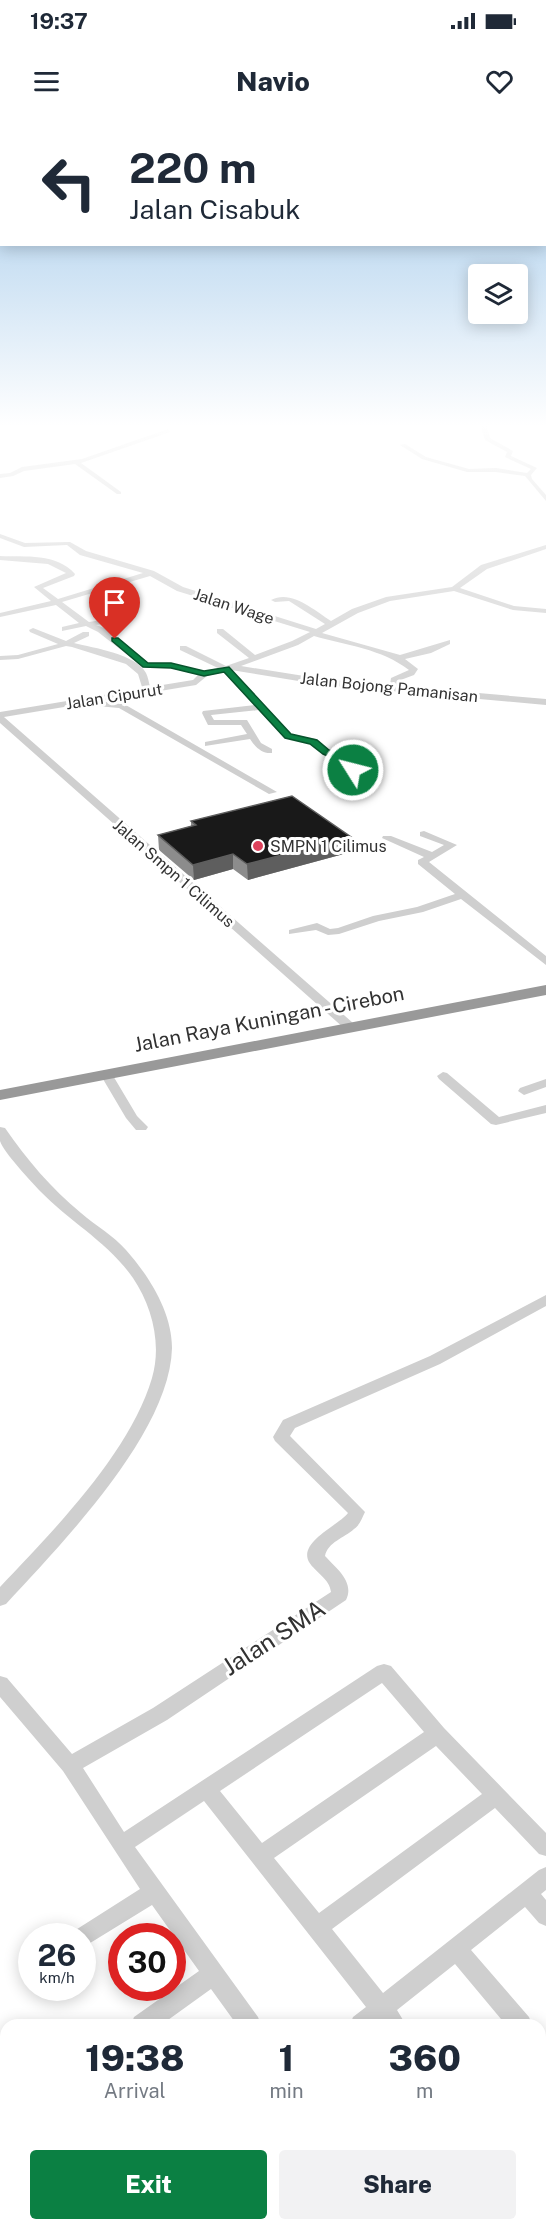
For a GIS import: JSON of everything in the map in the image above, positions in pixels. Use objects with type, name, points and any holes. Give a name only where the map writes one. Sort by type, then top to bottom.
[{"type":"highway","name":"Jalan Raya Kuningan - Cirebon","points":[[0,1095],[349,1026],[546,990]]},
{"type":"street","points":[[0,536],[29,545]]},
{"type":"street","name":"Jalan Wage","points":[[29,545],[68,543],[79,551],[151,573],[180,589],[399,658]]},
{"type":"street","points":[[0,553],[29,545]]},
{"type":"street","points":[[454,589],[484,567],[546,547]]},
{"type":"street","points":[[0,558],[51,563],[71,572],[62,579],[38,586],[89,624],[115,639],[146,665],[171,666],[204,674]]},
{"type":"street","points":[[0,565],[9,559]]},
{"type":"street","points":[[0,615],[151,573]]},
{"type":"street","points":[[454,589],[513,608],[546,611]]},
{"type":"street","name":"Jalan Cipurut","points":[[0,716],[196,682],[204,674],[229,668],[317,633],[375,603],[454,589]]},
{"type":"street","points":[[275,600],[290,599],[331,624]]},
{"type":"street","points":[[65,629],[111,620]]},
{"type":"street","points":[[33,630],[66,644],[123,660],[132,665],[143,675],[146,687],[142,692]]},
{"type":"street","points":[[220,631],[254,658]]},
{"type":"street","points":[[0,658],[18,657],[66,644],[86,634]]},
{"type":"street","points":[[399,658],[428,651],[447,642]]},
{"type":"street","points":[[183,648],[229,668],[288,736],[314,741],[326,752],[342,759],[353,770]]},
{"type":"street","points":[[394,688],[394,680],[414,671],[399,658]]},
{"type":"street","name":"Jalan Bojong Pamanisan","points":[[229,668],[323,682],[546,702]]},
{"type":"street","points":[[94,699],[101,705],[121,706],[272,792]]},
{"type":"street","points":[[261,707],[206,713],[211,723],[244,722],[250,736],[258,745],[269,751]]},
{"type":"street","name":"Jalan Smpn 1 Cilimus","points":[[0,716],[203,900],[349,1026]]},
{"type":"street","points":[[208,744],[250,736]]},
{"type":"street","points":[[424,834],[452,845],[422,862],[546,962]]},
{"type":"street","points":[[387,838],[432,856]]},
{"type":"street","points":[[293,932],[317,926],[328,932],[339,931],[377,918],[419,910],[463,895]]},
{"type":"street","points":[[106,1074],[132,1118],[141,1127]]},
{"type":"street","points":[[443,1076],[496,1121],[546,1109]]},
{"type":"street","points":[[524,1091],[546,1083]]},
{"type":"street","points":[[0,1131],[32,1176],[120,1251],[136,1272],[151,1292],[164,1349],[159,1378],[147,1411],[116,1465],[0,1599]]},
{"type":"street","name":"Jalan SMA","points":[[70,1765],[160,1714],[340,1595],[339,1583],[316,1558],[316,1549],[321,1542],[352,1524],[357,1512],[281,1437],[289,1424],[435,1360],[546,1300]]},
{"type":"street","points":[[121,1845],[384,1672],[437,1734],[546,1847]]},
{"type":"street","points":[[0,1684],[70,1765],[121,1845],[246,2019]]},
{"type":"street","points":[[260,1856],[437,1734]]},
{"type":"street","points":[[206,1789],[388,2017],[456,1949],[546,1877]]},
{"type":"street","points":[[317,1927],[495,1796]]},
{"type":"street","points":[[96,1929],[154,1892]]},
{"type":"street","points":[[526,1893],[546,1916]]},
{"type":"street","points":[[456,1949],[516,2019]]},
{"type":"street","points":[[150,2019],[213,1974]]},
{"type":"building","name":"SMPN 1 Cilimus","points":[[292,796],[351,837],[247,864],[233,854],[193,865],[158,835],[196,825],[191,821]]},
{"type":"place","name":"SMPN 1 Cilimus","points":[[258,846]]},
{"type":"route","points":[[115,639],[146,665],[171,666],[204,674],[226,669],[288,736],[299,740],[314,741],[326,752],[342,759],[353,770]]}]
